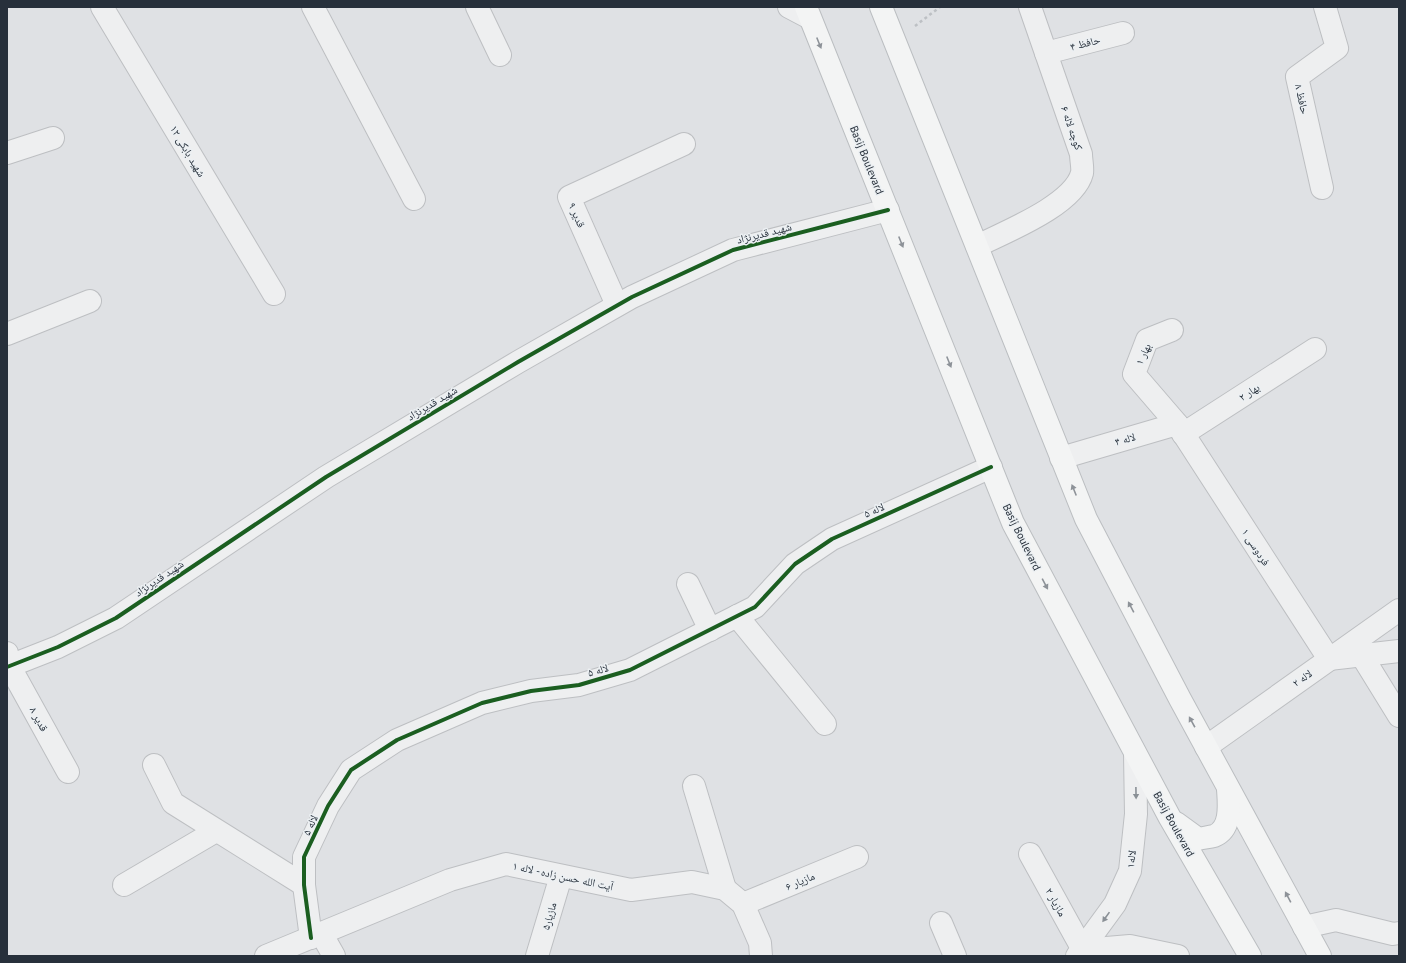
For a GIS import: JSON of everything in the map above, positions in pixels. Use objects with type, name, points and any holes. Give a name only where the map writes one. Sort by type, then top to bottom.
[{"type":"main road","points":[[881,7],[1086,519],[1206,746],[1320,956]]},
{"type":"main road","name":"Basij Boulevard","points":[[807,12],[1013,523],[1170,818],[1250,956]]},
{"type":"main road","points":[[1170,818],[1198,839],[1215,835],[1227,822],[1229,806],[1228,787]]},
{"type":"street","name":"شهید بابکی ۱۲","points":[[102,7],[274,294]]},
{"type":"street","points":[[314,7],[414,199]]},
{"type":"street","points":[[477,7],[500,55]]},
{"type":"street","points":[[789,7],[807,12]]},
{"type":"street","name":"کوچه لاله ۶","points":[[977,246],[1035,218],[1071,192],[1082,173],[1081,154],[1030,7]]},
{"type":"street","name":"حافظ ۸","points":[[1322,188],[1297,77],[1338,48],[1325,7]]},
{"type":"street","name":"حافظ ۴","points":[[1046,54],[1123,33]]},
{"type":"street","points":[[7,153],[53,138]]},
{"type":"street","name":"قدیر ۹","points":[[617,305],[569,197],[684,144]]},
{"type":"street","name":"شهید قدیرنژاد","points":[[8,663],[58,647],[116,618],[326,477],[518,362],[617,305],[687,270],[733,250],[888,210]]},
{"type":"street","points":[[7,334],[90,301]]},
{"type":"street","name":"بهار ۱","points":[[1172,330],[1147,340],[1134,374],[1180,429]]},
{"type":"street","name":"بهار ۲","points":[[1180,429],[1315,349]]},
{"type":"street","name":"لاله ۴","points":[[1061,458],[1180,429]]},
{"type":"street","name":"فردوسی ۱","points":[[1180,429],[1329,659]]},
{"type":"street","name":"لاله ۵","points":[[316,936],[304,885],[304,857],[328,806],[351,770],[397,740],[482,703],[531,691],[579,684],[630,670],[754,607],[795,564],[832,539],[991,466]]},
{"type":"street","points":[[688,584],[710,630]]},
{"type":"street","name":"لاله ۲","points":[[1206,746],[1399,610]]},
{"type":"street","points":[[737,616],[825,724]]},
{"type":"street","points":[[1329,659],[1399,651]]},
{"type":"street","points":[[1362,656],[1399,716]]},
{"type":"street","name":"قدیر ۸","points":[[8,663],[68,772]]},
{"type":"street","name":"لاله۱","points":[[1080,953],[1115,904],[1130,871],[1136,814],[1135,754]]},
{"type":"street","points":[[154,765],[173,803],[304,885]]},
{"type":"street","points":[[694,786],[725,889]]},
{"type":"street","points":[[124,885],[216,831]]},
{"type":"street","name":"مازیار ۲","points":[[1030,854],[1080,953]]},
{"type":"street","name":"مازیار ۶","points":[[743,904],[857,857]]},
{"type":"street","name":"آیت الله حسن زاده - لاله ۱","points":[[266,956],[450,880],[506,864],[631,890],[692,882],[725,889],[743,904],[760,942],[761,956]]},
{"type":"street","name":"مازیار۵","points":[[537,956],[561,876]]},
{"type":"street","points":[[1304,927],[1336,920],[1393,934],[1399,933]]},
{"type":"street","points":[[941,923],[955,956]]},
{"type":"street","points":[[316,936],[334,956]]},
{"type":"street","points":[[1080,953],[1130,946],[1178,956]]},
{"type":"path","points":[[895,41],[940,7]]},
{"type":"cycle path","points":[[7,667],[58,647],[116,618],[326,477],[518,362],[632,297],[733,250],[888,210]]},
{"type":"cycle path","points":[[311,938],[304,885],[304,857],[328,806],[351,770],[397,740],[482,703],[531,691],[579,685],[630,670],[755,607],[795,564],[832,539],[991,467]]}]
